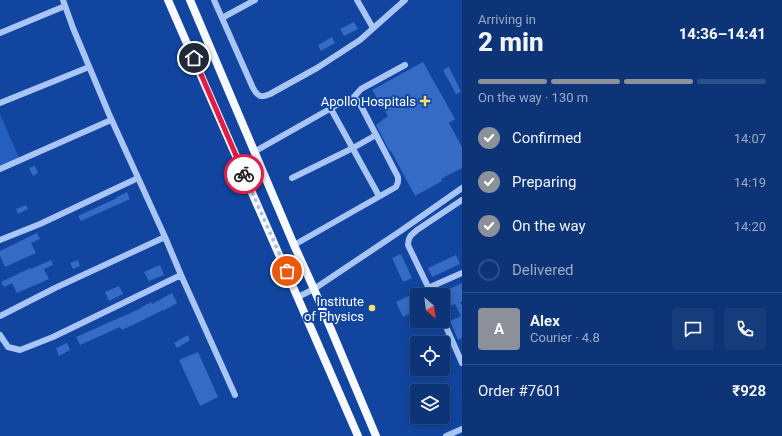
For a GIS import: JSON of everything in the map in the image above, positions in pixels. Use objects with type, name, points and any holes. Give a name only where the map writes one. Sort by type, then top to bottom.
[{"type":"main road","points":[[168,0],[358,436]]},
{"type":"main road","points":[[190,0],[376,436]]},
{"type":"street","points":[[214,0],[253,88],[258,95],[261,96],[270,94],[317,68],[360,40],[405,0]]},
{"type":"street","points":[[222,18],[255,0]]},
{"type":"street","points":[[357,0],[373,28]]},
{"type":"street","points":[[0,33],[64,3],[111,120],[166,237],[235,395]]},
{"type":"street","points":[[353,98],[360,89],[404,65]]},
{"type":"street","points":[[0,103],[89,67]]},
{"type":"street","points":[[254,152],[349,98],[353,98],[359,102],[398,177],[396,186],[294,245]]},
{"type":"street","points":[[331,109],[380,196]]},
{"type":"street","points":[[0,169],[111,120]]},
{"type":"street","points":[[292,178],[376,135]]},
{"type":"street","points":[[0,240],[46,221],[138,178]]},
{"type":"street","points":[[298,296],[314,289],[462,188]]},
{"type":"street","points":[[462,200],[417,230],[408,240],[408,245],[428,288],[462,273]]},
{"type":"street","points":[[0,316],[62,285],[166,237]]},
{"type":"street","points":[[0,335],[8,347],[20,350],[53,337],[182,275]]},
{"type":"street","points":[[447,328],[462,363]]},
{"type":"street","points":[[455,347],[462,344]]},
{"type":"street","points":[[446,436],[462,429]]},
{"type":"shaded area","points":[[0,114],[20,160],[0,169]]},
{"type":"building","points":[[354,22],[358,29],[344,36],[340,29]]},
{"type":"building","points":[[332,37],[335,43],[321,51],[318,45]]},
{"type":"building","points":[[423,62],[455,119],[449,123],[462,147],[462,168],[441,179],[442,181],[415,196],[376,125],[388,116],[372,90]]},
{"type":"building","points":[[449,67],[461,92],[456,94],[443,70]]},
{"type":"building","points":[[35,166],[38,173],[33,176],[29,168]]},
{"type":"building","points":[[127,192],[130,199],[81,221],[78,216],[117,198]]},
{"type":"building","points":[[26,205],[28,209],[18,214],[16,209]]},
{"type":"building","points":[[37,233],[40,239],[31,243],[36,253],[5,267],[0,256],[0,251]]},
{"type":"building","points":[[401,254],[412,278],[403,282],[392,258]]},
{"type":"building","points":[[456,255],[460,264],[432,277],[428,268]]},
{"type":"building","points":[[51,260],[53,265],[44,269],[49,279],[17,293],[12,283],[4,287],[1,282],[30,268],[31,269]]},
{"type":"building","points":[[78,260],[80,266],[73,269],[70,263]]},
{"type":"building","points":[[160,265],[164,275],[149,281],[144,272]]},
{"type":"building","points":[[462,283],[462,301],[460,302],[462,305],[462,338],[458,340],[450,321],[461,316],[455,304],[450,306],[450,289]]},
{"type":"building","points":[[119,286],[123,294],[109,301],[105,292]]},
{"type":"building","points":[[172,293],[177,303],[163,311],[122,330],[120,327],[80,345],[76,337],[137,310],[151,302],[152,304]]},
{"type":"building","points":[[410,295],[410,314],[403,317],[396,302]]},
{"type":"building","points":[[188,335],[190,340],[177,348],[174,343]]},
{"type":"building","points":[[67,343],[70,350],[59,356],[56,348]]},
{"type":"building","points":[[198,352],[218,397],[200,406],[179,360]]},
{"type":"way so far","points":[[244,174],[287,271]]},
{"type":"place","name":"Apollo Hospitals","points":[[425,101]]},
{"type":"place","name":"Institute of Physics","points":[[372,308]]},
{"type":"route","points":[[194,58],[244,174]]}]
